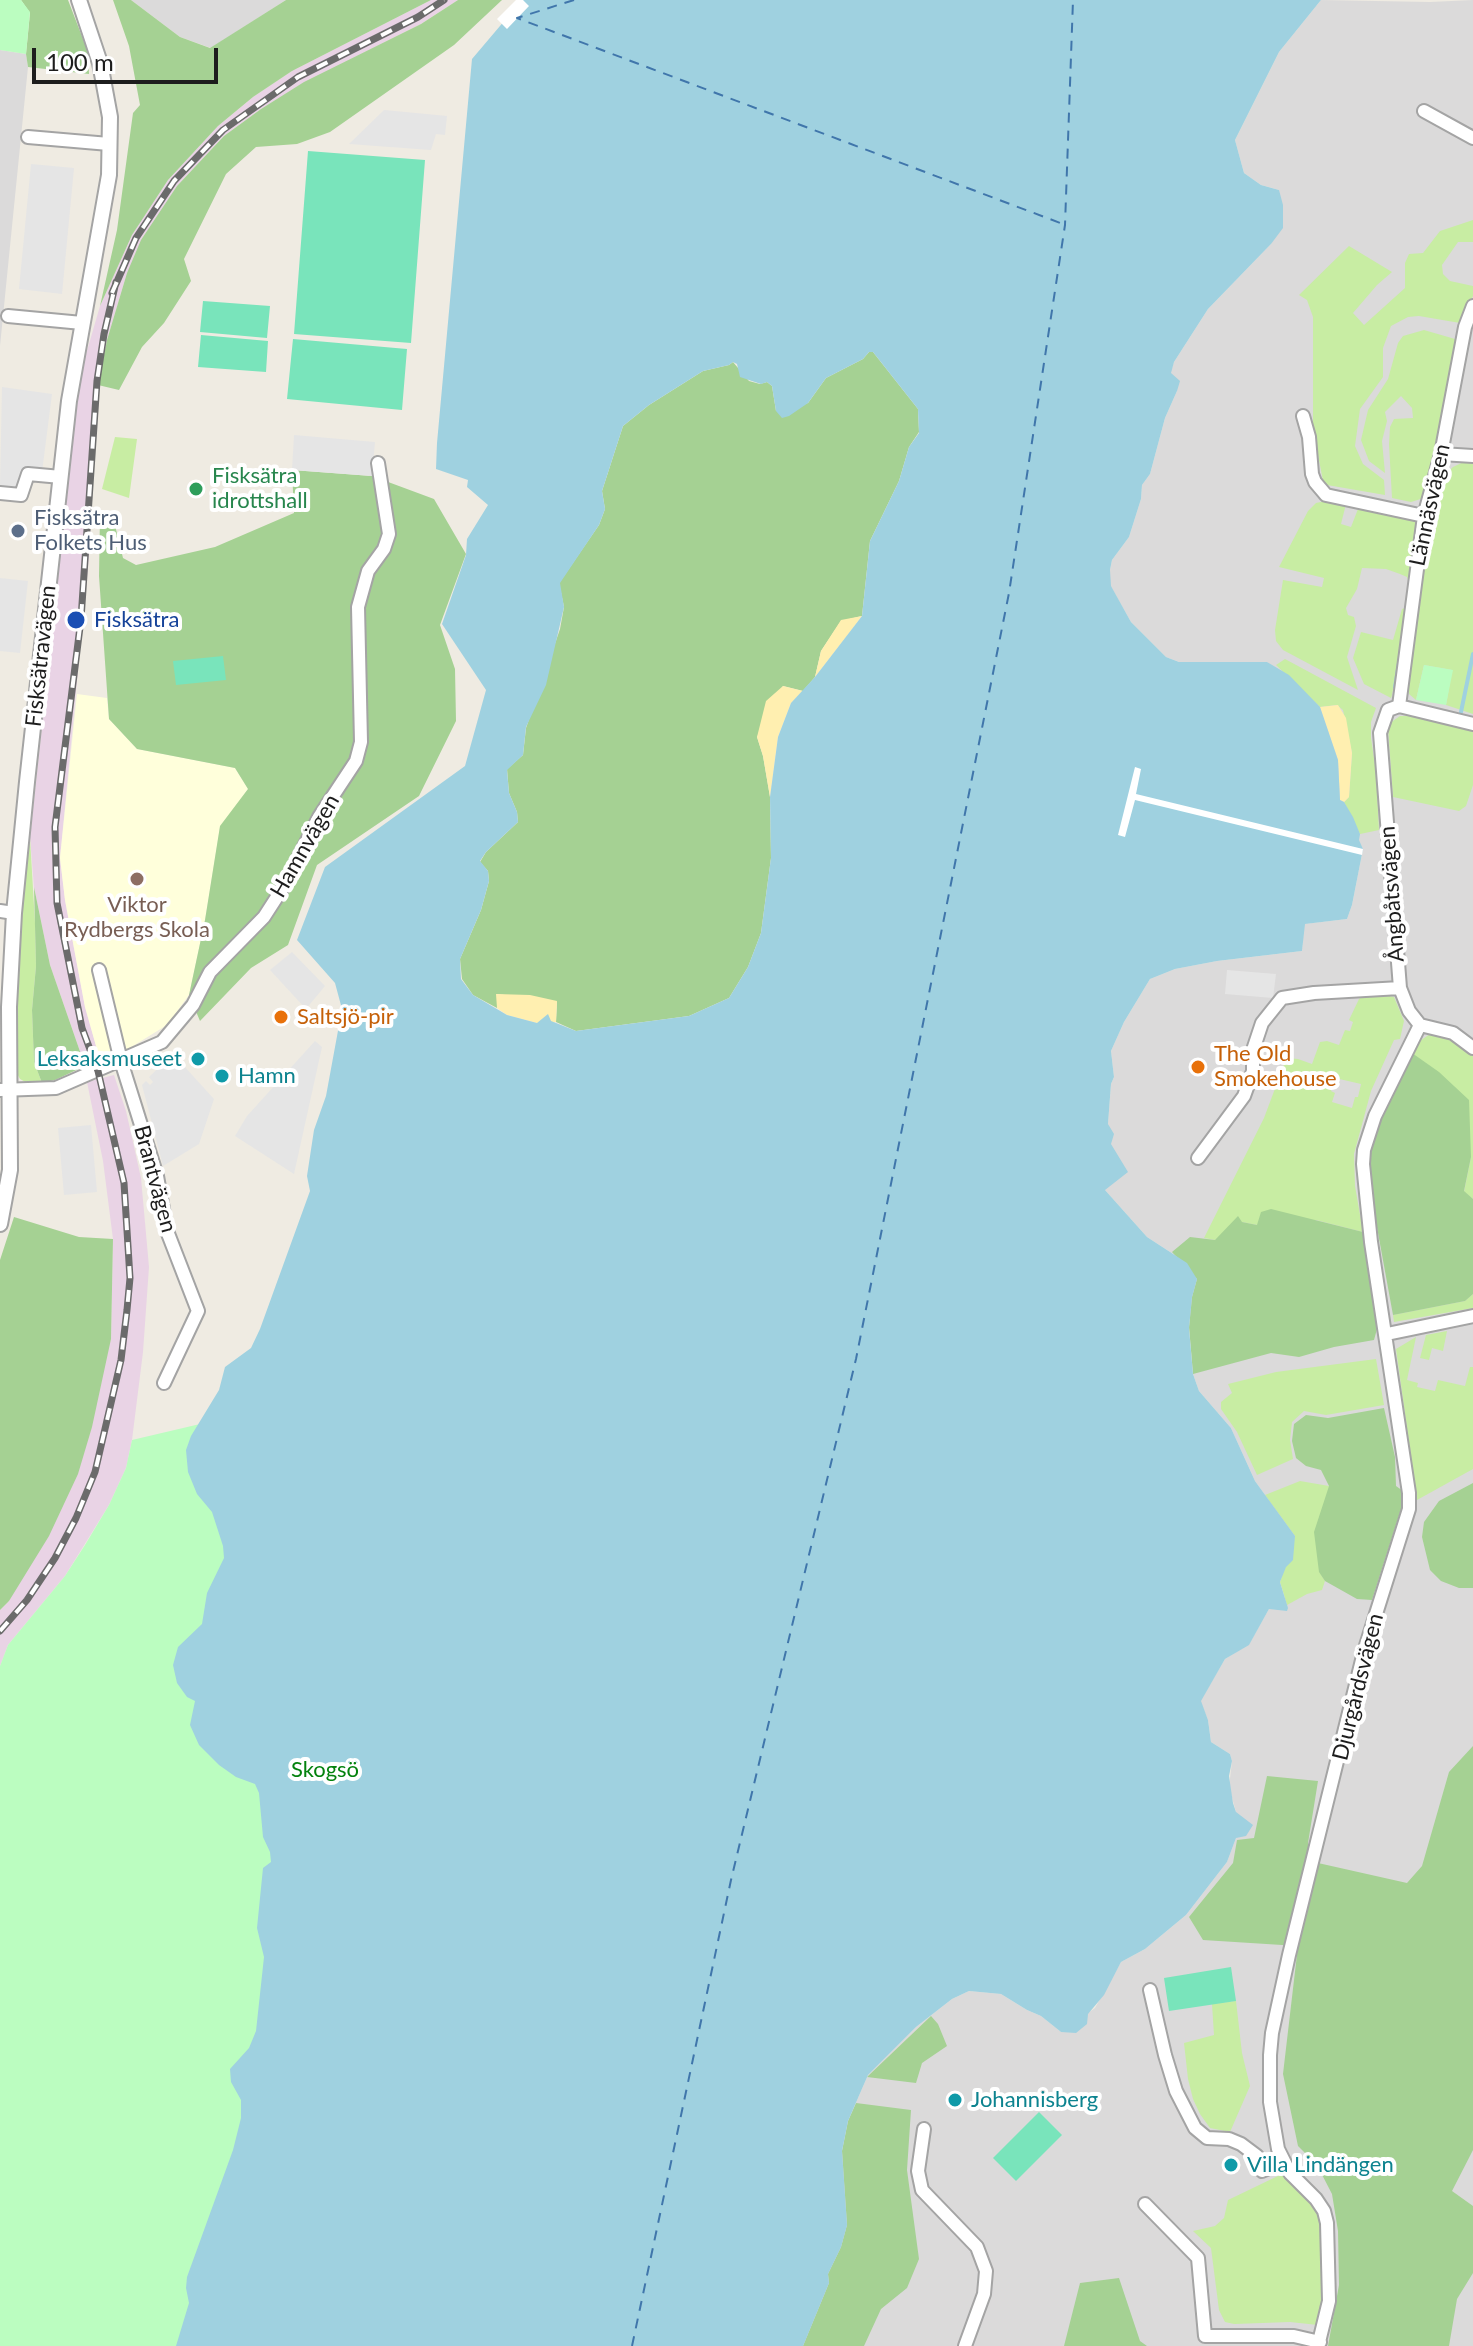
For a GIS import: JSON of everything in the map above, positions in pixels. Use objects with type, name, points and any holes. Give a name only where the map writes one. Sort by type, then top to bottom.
[{"type":"street","name":"Fisksätravägen","points":[[0,1224],[10,1170],[5,1090],[7,912],[82,323],[107,189],[107,102],[100,63],[79,0]]},
{"type":"street","points":[[1424,111],[1473,138]]},
{"type":"street","points":[[28,137],[109,144]]},
{"type":"street","name":"Lännäsvägen","points":[[1399,706],[1424,516],[1441,454],[1465,327],[1473,306]]},
{"type":"street","points":[[8,316],[82,323]]},
{"type":"street","points":[[1303,416],[1309,437],[1312,474],[1320,491],[1326,495],[1424,516]]},
{"type":"street","points":[[1441,454],[1473,456]]},
{"type":"street","name":"Hamnvägen","points":[[5,1090],[56,1088],[162,1042],[193,1005],[210,972],[264,917],[284,886],[319,817],[356,761],[361,742],[358,607],[368,571],[384,549],[389,534],[378,463]]},
{"type":"street","points":[[0,493],[21,495],[28,474],[61,477]]},
{"type":"street","points":[[1399,706],[1473,724]]},
{"type":"street","name":"Ångbåtsvägen","points":[[1399,706],[1388,710],[1380,733],[1400,988],[1409,1011],[1420,1025]]},
{"type":"street","name":"Brantvägen","points":[[99,970],[121,1061],[157,1176],[167,1231],[198,1311],[164,1383]]},
{"type":"street","points":[[1198,1158],[1244,1096],[1253,1071],[1253,1050],[1262,1023],[1282,998],[1400,988]]},
{"type":"street","points":[[1420,1025],[1453,1033],[1473,1048]]},
{"type":"street","name":"Djurgårdsvägen","points":[[1145,2204],[1198,2258],[1205,2336],[1294,2336],[1319,2344],[1329,2301],[1327,2223],[1316,2199],[1283,2162],[1273,2130],[1270,2102],[1272,2033],[1364,1652],[1409,1509],[1387,1334],[1365,1194],[1364,1150],[1375,1116],[1420,1025]]},
{"type":"street","points":[[1387,1334],[1473,1316]]},
{"type":"street","points":[[1150,1990],[1176,2091],[1195,2128],[1207,2138],[1229,2139],[1241,2144],[1257,2156],[1262,2171],[1283,2162]]},
{"type":"street","points":[[924,2129],[918,2171],[922,2190],[977,2247],[986,2271],[984,2294],[965,2346]]},
{"type":"shaded area","points":[[131,0],[286,0],[211,48],[180,37]]},
{"type":"shaded area","points":[[431,0],[458,0],[421,24],[304,83],[224,136],[177,186],[127,273],[107,340],[98,385],[89,556],[60,858],[85,1007],[100,1060],[85,1066],[50,965],[34,887],[30,838],[80,375],[100,306],[132,235],[168,180],[218,126],[292,71]]},
{"type":"shaded area","points":[[1321,0],[1473,0],[1473,2346],[803,2346],[848,2121],[868,2075],[916,2027],[952,1999],[969,1991],[1001,1994],[1041,2016],[1061,2032],[1095,2008],[1121,1962],[1145,1949],[1186,1915],[1227,1862],[1236,1838],[1236,1812],[1229,1787],[1232,1761],[1230,1754],[1211,1742],[1208,1720],[1200,1701],[1225,1659],[1249,1644],[1269,1609],[1285,1598],[1268,1499],[1255,1481],[1231,1428],[1199,1391],[1193,1374],[1187,1263],[1147,1237],[1105,1190],[1111,1144],[1108,1124],[1111,1084],[1114,1077],[1111,1051],[1150,979],[1175,969],[1217,961],[1302,951],[1304,924],[1347,919],[1363,849],[1267,662],[1179,662],[1166,657],[1131,622],[1110,585],[1110,570],[1112,560],[1129,537],[1141,499],[1142,485],[1150,474],[1165,418],[1177,391],[1170,373],[1174,362],[1208,309],[1271,244],[1279,190],[1261,185],[1244,173],[1235,140],[1279,52]]},
{"type":"shaded area","points":[[0,50],[26,54],[28,67],[0,346]]},
{"type":"shaded area","points":[[384,110],[447,116],[445,135],[436,134],[431,150],[349,144]]},
{"type":"shaded area","points":[[31,164],[74,168],[62,294],[19,289]]},
{"type":"shaded area","points":[[2,387],[52,394],[42,472],[22,470],[19,489],[0,486]]},
{"type":"shaded area","points":[[294,435],[375,442],[372,476],[292,470]]},
{"type":"shaded area","points":[[0,578],[28,581],[20,653],[0,651]]},
{"type":"shaded area","name":"Viktor Rydbergs Skola","points":[[77,694],[107,698],[109,719],[137,749],[235,768],[248,789],[220,827],[189,995],[167,1025],[128,1049],[100,1060],[85,1007],[60,858]]},
{"type":"shaded area","points":[[292,952],[325,986],[306,1009],[270,970]]},
{"type":"shaded area","points":[[1227,970],[1276,974],[1273,998],[1225,994]]},
{"type":"shaded area","points":[[315,1041],[322,1047],[294,1174],[235,1136],[247,1116]]},
{"type":"shaded area","points":[[173,1054],[214,1099],[199,1144],[163,1166],[142,1085],[146,1081],[150,1085],[153,1082],[149,1077]]},
{"type":"shaded area","points":[[114,1075],[126,1111],[141,1178],[149,1267],[132,1440],[126,1468],[109,1505],[65,1576],[8,1645],[0,1666],[0,1610],[9,1601],[111,1339],[113,1239],[103,1161],[87,1082]]},
{"type":"shaded area","points":[[91,1125],[97,1192],[64,1195],[58,1128]]},
{"type":"green space","points":[[0,0],[21,0],[30,12],[26,54],[0,50]]},
{"type":"green space","points":[[21,0],[68,0],[88,52],[89,74],[28,67],[26,54],[30,13]]},
{"type":"green space","points":[[113,0],[131,0],[180,37],[210,48],[286,0],[431,0],[292,71],[218,126],[168,180],[132,235],[100,306],[117,230],[133,113],[140,105],[129,46]]},
{"type":"green space","points":[[458,0],[502,0],[454,45],[330,132],[297,144],[256,147],[226,174],[184,259],[191,281],[164,323],[142,347],[119,390],[98,385],[107,340],[127,273],[141,240],[177,186],[224,136],[261,109],[304,82],[421,24]]},
{"type":"green space","points":[[308,151],[425,160],[411,343],[294,334]]},
{"type":"green space","points":[[1473,220],[1473,242],[1458,242],[1442,265],[1443,274],[1450,281],[1473,286],[1473,296],[1460,323],[1419,316],[1408,317],[1391,326],[1383,348],[1383,377],[1360,409],[1355,446],[1363,464],[1384,480],[1385,495],[1327,485],[1323,481],[1313,429],[1313,317],[1307,300],[1299,295],[1349,246],[1392,272],[1353,313],[1364,325],[1405,288],[1405,263],[1409,254],[1423,253],[1440,231]]},
{"type":"green space","points":[[203,301],[270,306],[267,338],[200,332]]},
{"type":"green space","points":[[1424,330],[1455,339],[1456,344],[1441,439],[1424,498],[1411,502],[1392,498],[1389,444],[1394,419],[1413,418],[1412,408],[1401,396],[1385,412],[1387,421],[1382,441],[1385,473],[1369,461],[1361,440],[1368,410],[1388,379],[1398,343],[1403,336]]},
{"type":"green space","points":[[201,335],[268,341],[266,372],[198,367]]},
{"type":"green space","points":[[293,339],[407,349],[402,410],[287,399]]},
{"type":"green space","points":[[873,352],[918,409],[919,432],[909,447],[899,481],[870,541],[862,616],[841,621],[821,651],[815,677],[803,691],[783,686],[757,737],[770,797],[771,858],[761,933],[748,967],[729,998],[689,1016],[576,1031],[556,1022],[557,1002],[497,994],[497,1008],[473,995],[462,979],[460,959],[481,910],[489,881],[488,871],[480,862],[486,852],[518,822],[509,793],[507,769],[523,755],[526,728],[560,629],[564,607],[559,583],[599,525],[605,509],[602,491],[623,426],[649,405],[703,371],[733,362],[749,381],[767,382],[772,386],[776,411],[808,403],[826,378],[863,359]]},
{"type":"green space","points":[[115,437],[137,439],[129,498],[102,489]]},
{"type":"green space","points":[[1473,460],[1473,714],[1446,705],[1452,670],[1424,665],[1416,700],[1409,694],[1408,674],[1435,491],[1438,481],[1453,467]]},
{"type":"green space","points":[[292,470],[372,476],[434,499],[466,554],[440,625],[455,669],[456,721],[419,796],[317,865],[288,945],[251,968],[200,1021],[189,995],[220,826],[248,789],[235,768],[137,749],[109,719],[99,576],[100,516],[113,517],[123,558],[136,565],[215,547],[294,513]]},
{"type":"green space","points":[[1316,503],[1346,504],[1341,524],[1351,527],[1358,509],[1366,508],[1412,517],[1418,523],[1411,588],[1407,577],[1400,574],[1386,569],[1362,568],[1357,589],[1346,608],[1348,615],[1354,617],[1356,626],[1347,657],[1358,690],[1283,650],[1276,641],[1283,580],[1322,587],[1324,578],[1279,567],[1308,511]]},
{"type":"green space","points":[[1408,607],[1391,698],[1364,684],[1353,658],[1361,632],[1393,640],[1402,609]]},
{"type":"green space","points":[[223,656],[226,680],[176,685],[173,661]]},
{"type":"green space","points":[[1285,659],[1376,708],[1371,722],[1371,738],[1379,830],[1360,834],[1344,802],[1349,797],[1352,753],[1343,710],[1337,705],[1320,707],[1276,665]]},
{"type":"green space","points":[[1424,665],[1453,670],[1446,705],[1416,700]]},
{"type":"green space","points":[[1400,716],[1415,716],[1473,729],[1473,785],[1466,806],[1459,811],[1393,797],[1388,728]]},
{"type":"green space","points":[[30,838],[36,966],[32,1010],[34,1062],[42,1083],[29,1084],[20,1079],[14,1068],[21,919]]},
{"type":"green space","points":[[34,887],[50,965],[85,1066],[42,1083],[34,1062]]},
{"type":"green space","points":[[1363,996],[1394,997],[1404,1021],[1400,1039],[1394,1040],[1371,1091],[1354,1154],[1355,1186],[1363,1232],[1316,1220],[1257,1225],[1242,1222],[1215,1240],[1204,1238],[1264,1118],[1285,1062],[1288,1058],[1312,1064],[1320,1042],[1339,1045],[1345,1030],[1350,1031],[1353,1022],[1349,1020]],"holes":[[[1335,1078],[1361,1084],[1352,1108],[1332,1102]]]},
{"type":"green space","points":[[1430,1034],[1452,1039],[1473,1053],[1473,1199],[1464,1192],[1471,1157],[1412,1053],[1417,1043]]},
{"type":"green space","points":[[1412,1053],[1439,1072],[1469,1100],[1471,1157],[1464,1191],[1473,1199],[1473,1294],[1465,1301],[1393,1315],[1368,1178],[1368,1155],[1372,1134]]},
{"type":"green space","points":[[1271,1209],[1363,1232],[1377,1329],[1374,1340],[1299,1357],[1271,1353],[1193,1374],[1189,1327],[1197,1279],[1172,1252],[1190,1237],[1215,1240],[1238,1216],[1242,1222],[1257,1225],[1261,1212]]},
{"type":"green space","points":[[14,1217],[79,1237],[113,1239],[111,1339],[92,1427],[78,1474],[49,1536],[9,1601],[0,1610],[0,1260]]},
{"type":"green space","points":[[1473,1294],[1473,1308],[1394,1322],[1393,1315],[1465,1301]]},
{"type":"green space","points":[[1447,1331],[1443,1351],[1432,1348],[1429,1360],[1420,1358],[1426,1335]]},
{"type":"green space","points":[[1416,1337],[1407,1380],[1418,1383],[1417,1387],[1435,1391],[1438,1380],[1465,1386],[1470,1367],[1473,1367],[1473,1469],[1417,1500],[1396,1349]]},
{"type":"green space","name":"Skogsö","points":[[485,1357],[551,2346],[0,2346],[0,1666],[8,1645],[65,1576],[85,1545],[126,1468],[132,1440]]},
{"type":"green space","points":[[1376,1359],[1384,1405],[1326,1415],[1304,1411],[1292,1422],[1290,1440],[1293,1459],[1257,1475],[1237,1432],[1221,1409],[1221,1402],[1232,1393],[1228,1384],[1276,1372]]},
{"type":"green space","points":[[1384,1408],[1395,1457],[1396,1486],[1403,1491],[1402,1506],[1372,1600],[1357,1599],[1325,1581],[1319,1572],[1314,1532],[1329,1486],[1321,1470],[1306,1466],[1296,1458],[1292,1441],[1294,1424],[1306,1415],[1328,1418]]},
{"type":"green space","points":[[1300,1481],[1329,1486],[1319,1571],[1325,1581],[1322,1590],[1287,1605],[1280,1582],[1295,1536],[1265,1495]]},
{"type":"green space","points":[[1473,1483],[1473,1588],[1459,1588],[1441,1581],[1430,1570],[1422,1537],[1424,1522],[1439,1501]]},
{"type":"green space","points":[[1473,1746],[1473,2150],[1452,2191],[1473,2206],[1473,2273],[1457,2299],[1449,2346],[1328,2346],[1339,2285],[1338,2231],[1332,2194],[1317,2165],[1298,2146],[1283,2074],[1298,1946],[1203,1940],[1189,1917],[1233,1863],[1237,1840],[1254,1838],[1267,1776],[1318,1781],[1308,1843],[1318,1863],[1407,1883],[1422,1866],[1449,1772]]},
{"type":"green space","points":[[1231,1967],[1236,2001],[1169,2011],[1164,1978]]},
{"type":"green space","points":[[1236,2001],[1242,2053],[1250,2086],[1230,2132],[1210,2128],[1200,2114],[1188,2079],[1184,2043],[1214,2035],[1212,2004]]},
{"type":"green space","points":[[931,2016],[938,2024],[947,2046],[922,2063],[916,2083],[867,2077]]},
{"type":"green space","points":[[856,2103],[911,2110],[907,2170],[919,2259],[907,2288],[881,2309],[864,2346],[803,2346],[829,2283],[828,2274],[847,2225],[842,2151],[848,2121]]},
{"type":"green space","points":[[1039,2112],[1062,2135],[1016,2181],[993,2158]]},
{"type":"green space","points":[[1282,2174],[1317,2208],[1321,2220],[1325,2301],[1318,2325],[1225,2322],[1219,2310],[1211,2248],[1193,2231],[1215,2226],[1224,2218],[1228,2200]]},
{"type":"green space","points":[[1119,2278],[1140,2341],[1147,2346],[1064,2346],[1080,2283]]},
{"type":"sand","points":[[862,616],[815,677],[821,651],[841,620]]},
{"type":"sand","points":[[783,686],[803,691],[791,703],[778,737],[770,797],[757,737],[766,701]]},
{"type":"sand","points":[[1338,705],[1346,718],[1352,753],[1349,797],[1344,802],[1340,800],[1338,760],[1320,707]]},
{"type":"sand","points":[[496,994],[530,995],[557,1001],[556,1022],[537,1023],[507,1015],[497,1008]]},
{"type":"water","points":[[522,0],[1321,0],[1279,52],[1235,140],[1244,173],[1261,185],[1279,190],[1283,205],[1283,228],[1208,309],[1174,362],[1171,373],[1180,381],[1177,391],[1165,418],[1150,474],[1142,485],[1141,499],[1129,537],[1112,560],[1110,570],[1111,586],[1131,622],[1166,657],[1179,662],[1267,662],[1289,675],[1320,707],[1338,760],[1340,800],[1353,817],[1363,849],[1347,919],[1305,924],[1302,951],[1217,961],[1175,969],[1150,979],[1111,1051],[1114,1077],[1108,1124],[1114,1134],[1111,1144],[1128,1172],[1105,1190],[1147,1237],[1187,1263],[1197,1279],[1189,1328],[1193,1374],[1199,1391],[1231,1428],[1255,1481],[1295,1536],[1293,1560],[1286,1567],[1280,1582],[1287,1611],[1269,1609],[1249,1645],[1225,1659],[1201,1701],[1211,1742],[1230,1754],[1229,1776],[1236,1812],[1253,1825],[1246,1836],[1236,1838],[1227,1862],[1186,1915],[1145,1949],[1121,1962],[1104,1995],[1088,2014],[1087,2024],[1076,2033],[1061,2032],[1041,2016],[1001,1994],[969,1991],[952,1999],[916,2027],[868,2075],[848,2121],[842,2151],[847,2225],[828,2274],[829,2283],[803,2346],[176,2346],[189,2303],[187,2277],[233,2150],[241,2118],[241,2100],[231,2082],[230,2069],[249,2048],[256,2031],[264,1957],[257,1928],[263,1868],[271,1862],[263,1837],[259,1793],[255,1784],[236,1777],[199,1745],[190,1725],[195,1701],[187,1697],[177,1683],[173,1665],[178,1647],[202,1624],[207,1593],[224,1558],[212,1512],[197,1494],[188,1472],[186,1450],[219,1390],[225,1367],[251,1348],[310,1191],[307,1176],[314,1130],[326,1096],[342,1009],[335,983],[297,940],[325,867],[465,766],[486,690],[442,624],[466,555],[467,539],[488,505],[467,487],[468,480],[436,469],[472,59]],"holes":[[[873,352],[918,409],[919,433],[909,447],[899,481],[870,541],[862,616],[791,703],[778,737],[770,797],[771,858],[761,933],[748,967],[729,998],[689,1016],[576,1031],[551,1021],[548,1014],[537,1023],[507,1015],[473,995],[461,979],[460,959],[481,910],[489,881],[488,871],[480,861],[518,822],[509,793],[507,770],[523,755],[526,727],[546,685],[564,607],[560,583],[599,525],[605,509],[602,491],[623,426],[649,405],[703,371],[733,362],[737,364],[740,377],[761,384],[767,382],[772,386],[776,411],[782,418],[789,416],[808,403],[826,378]]]},
{"type":"pier","points":[[516,0],[523,0],[529,6],[507,29],[497,19]]},
{"type":"pier","points":[[1135,767],[1141,769],[1136,794],[1363,849],[1362,855],[1135,800],[1125,837],[1118,835]]},
{"type":"waterway","points":[[1461,712],[1473,654]]},
{"type":"waterway","points":[[1395,687],[1400,657]]},
{"type":"ferry route","points":[[574,0],[517,18],[1063,224]]},
{"type":"ferry route","points":[[632,2346],[731,1880],[856,1359],[1009,593],[1065,225],[1073,0]]},
{"type":"railway","points":[[112,293],[136,238],[174,181],[223,130],[298,77],[418,17],[444,0]]},
{"type":"railway","points":[[0,1631],[27,1600],[55,1558],[95,1472],[121,1360],[130,1278],[124,1183],[98,1071],[82,1028],[57,903],[55,827],[81,619],[97,381],[116,282]]},
{"type":"place","name":"Fisksätra idrottshall","points":[[196,489]]},
{"type":"place","name":"Fisksätra Folkets Hus","points":[[18,531]]},
{"type":"place","name":"Fisksätra","points":[[76,620]]},
{"type":"place","name":"Viktor Rydbergs Skola","points":[[137,879]]},
{"type":"place","name":"Saltsjö-pir","points":[[281,1017]]},
{"type":"place","name":"Leksaksmuseet","points":[[198,1059]]},
{"type":"place","name":"The Old Smokehouse","points":[[1198,1067]]},
{"type":"place","name":"Hamn","points":[[222,1076]]},
{"type":"place","name":"Johannisberg","points":[[955,2100]]},
{"type":"place","name":"Villa Lindängen","points":[[1231,2165]]}]
